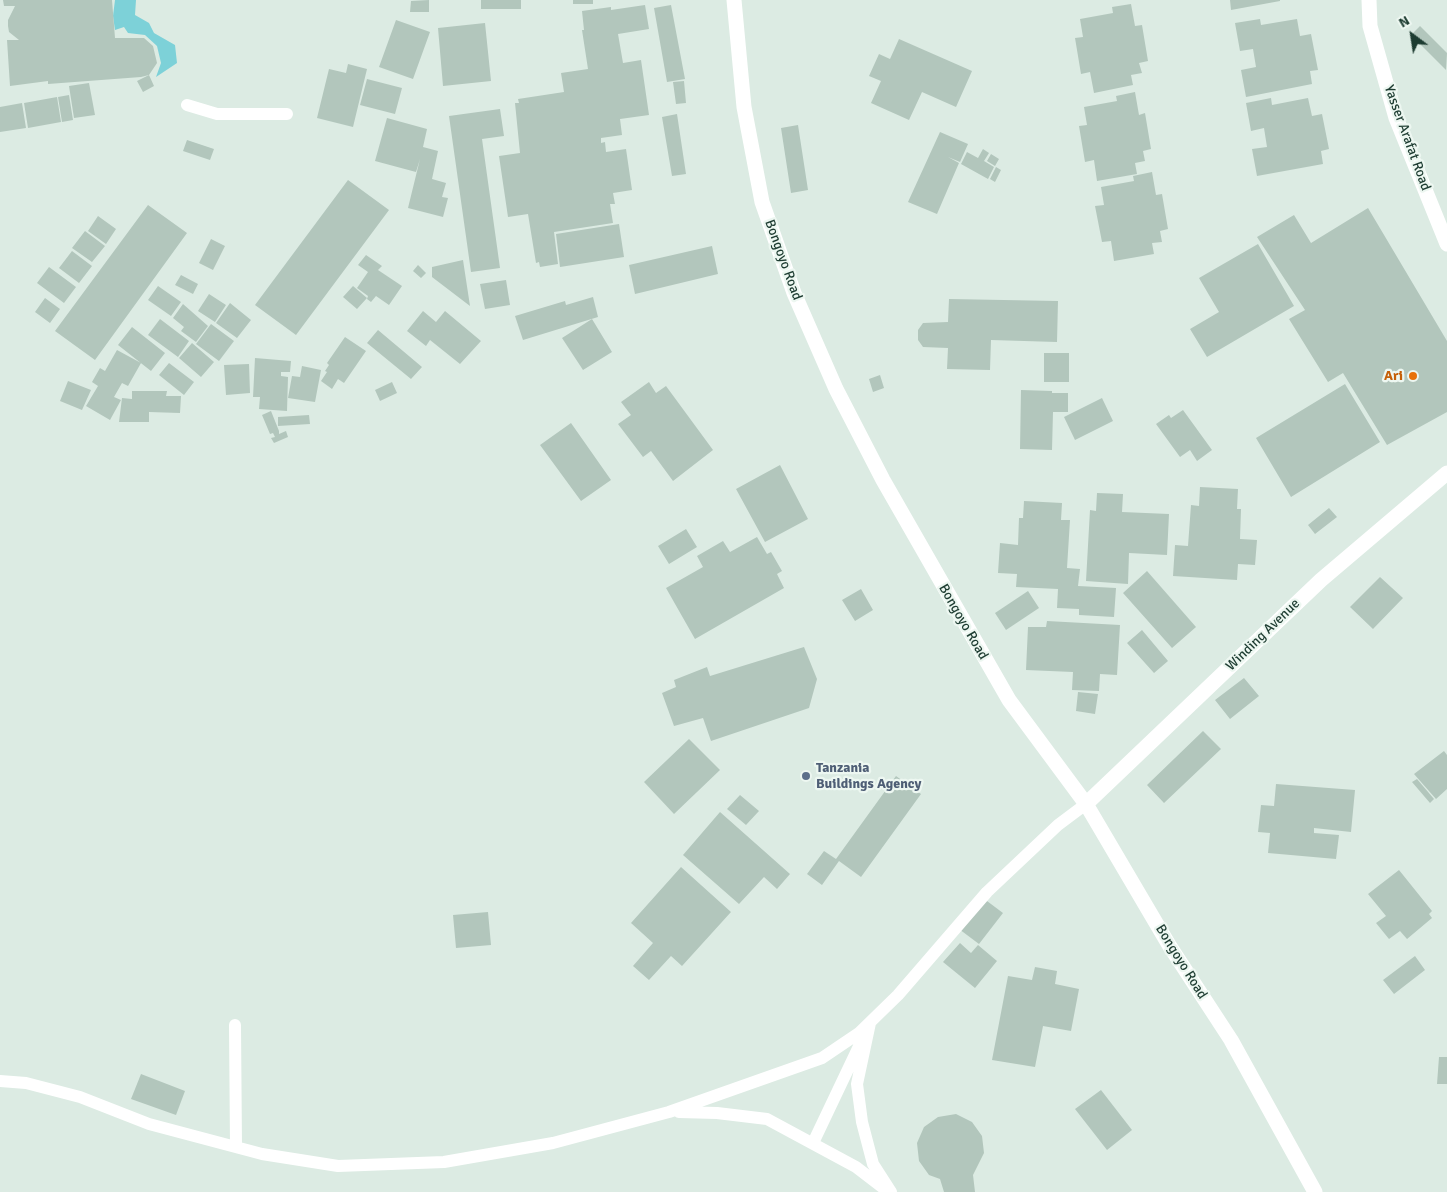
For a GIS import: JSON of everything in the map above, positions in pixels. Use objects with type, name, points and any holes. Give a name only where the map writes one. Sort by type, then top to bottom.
[{"type":"street","name":"Bongoyo Road","points":[[734,0],[744,106],[762,202],[794,293],[840,397],[883,480],[944,590],[1009,700],[1086,804],[1169,945],[1231,1040],[1315,1192]]},
{"type":"street","name":"Yasser Arafat Road","points":[[1369,0],[1370,26],[1396,118],[1447,244]]},
{"type":"street","name":"Winding Avenue","points":[[1086,804],[1321,580],[1447,472]]},
{"type":"lane","points":[[187,105],[217,114],[287,114]]},
{"type":"lane","points":[[0,1081],[26,1083],[80,1097],[149,1124],[262,1154],[338,1166],[444,1162],[553,1142],[669,1112],[822,1058],[859,1033],[870,1023],[898,995],[987,892],[1058,825],[1086,804]]},
{"type":"lane","points":[[814,1143],[870,1023]]},
{"type":"lane","points":[[870,1023],[857,1084],[861,1112],[873,1164],[890,1192]]},
{"type":"lane","points":[[235,1025],[236,1147]]},
{"type":"lane","points":[[669,1112],[717,1113],[767,1119],[856,1167],[890,1192]]},
{"type":"water","points":[[115,0],[136,0],[135,15],[149,23],[154,33],[175,45],[177,63],[156,77],[161,63],[157,46],[145,35],[128,33],[124,27],[115,30],[113,16]]},
{"type":"building","points":[[3,0],[112,0],[115,38],[144,38],[153,46],[157,63],[149,75],[141,77],[48,84],[48,81],[10,86],[7,40],[19,40],[9,32],[8,26],[8,20],[15,6],[4,6]]},
{"type":"building","points":[[429,0],[429,12],[410,12],[411,1]]},
{"type":"building","points":[[481,0],[521,0],[521,9],[481,9]]},
{"type":"building","points":[[573,0],[593,0],[593,4],[573,4]]},
{"type":"building","points":[[1230,0],[1280,0],[1280,1],[1231,10]]},
{"type":"building","points":[[1131,4],[1135,26],[1142,25],[1148,61],[1139,63],[1142,73],[1131,75],[1133,85],[1094,93],[1090,72],[1081,74],[1075,38],[1083,37],[1080,19],[1113,13],[1112,7]]},
{"type":"building","points":[[645,5],[649,29],[618,34],[623,63],[641,60],[649,115],[620,119],[622,135],[601,138],[601,143],[605,142],[606,152],[626,149],[632,190],[613,193],[615,204],[610,204],[613,223],[554,232],[558,264],[540,267],[539,262],[536,263],[528,214],[508,217],[499,156],[520,153],[515,103],[519,103],[518,99],[564,92],[561,73],[588,69],[582,30],[584,30],[582,11],[611,7],[611,10]]},
{"type":"building","points":[[671,5],[685,79],[667,82],[654,8]]},
{"type":"building","points":[[1260,19],[1261,25],[1297,19],[1300,36],[1311,34],[1318,70],[1310,71],[1312,84],[1246,97],[1241,70],[1256,67],[1253,49],[1240,51],[1235,23]]},
{"type":"building","points":[[396,20],[430,32],[413,79],[379,67]]},
{"type":"building","points":[[485,23],[491,81],[443,86],[438,28]]},
{"type":"building","points":[[1420,26],[1447,53],[1446,70],[1411,35]]},
{"type":"building","points":[[899,39],[972,71],[956,107],[922,92],[909,120],[871,103],[881,81],[869,76],[879,54],[890,59]]},
{"type":"building","points":[[348,64],[367,69],[353,127],[317,118],[329,69],[346,73]]},
{"type":"building","points":[[149,75],[154,86],[143,92],[137,81]]},
{"type":"building","points":[[367,79],[402,88],[395,114],[360,105]]},
{"type":"building","points":[[684,81],[686,103],[676,104],[673,82]]},
{"type":"building","points":[[89,83],[95,115],[74,118],[69,86]]},
{"type":"building","points":[[1135,92],[1139,115],[1145,113],[1151,149],[1143,151],[1145,161],[1135,163],[1137,174],[1097,181],[1094,160],[1085,162],[1079,126],[1087,125],[1084,107],[1117,101],[1116,96]]},
{"type":"building","points":[[69,95],[73,120],[62,122],[58,97]]},
{"type":"building","points":[[57,97],[61,122],[28,128],[24,103]]},
{"type":"building","points":[[1271,98],[1272,105],[1308,98],[1312,116],[1322,114],[1329,149],[1321,151],[1323,164],[1257,176],[1252,149],[1267,147],[1264,128],[1251,131],[1246,103]]},
{"type":"building","points":[[22,103],[26,128],[0,132],[0,107]]},
{"type":"building","points":[[500,109],[504,136],[482,139],[500,268],[471,272],[449,116]]},
{"type":"building","points":[[677,114],[686,174],[672,176],[662,117]]},
{"type":"building","points":[[387,118],[427,129],[423,147],[438,151],[432,179],[446,183],[442,197],[448,198],[443,217],[408,208],[420,159],[416,172],[375,161]]},
{"type":"building","points":[[798,125],[808,190],[791,193],[781,128]]},
{"type":"building","points":[[940,132],[968,144],[960,162],[948,157],[959,163],[937,214],[908,202]]},
{"type":"building","points":[[187,140],[214,149],[210,160],[183,151]]},
{"type":"building","points":[[983,149],[989,153],[984,161],[994,167],[988,179],[961,164],[967,152],[978,158]]},
{"type":"building","points":[[991,154],[999,159],[995,166],[987,161]]},
{"type":"building","points":[[996,167],[1001,170],[995,182],[990,179]]},
{"type":"building","points":[[1152,172],[1156,195],[1162,194],[1168,229],[1160,231],[1162,242],[1152,243],[1154,254],[1114,261],[1111,241],[1102,242],[1095,206],[1104,205],[1101,187],[1134,181],[1133,176]]},
{"type":"building","points":[[348,180],[389,210],[296,335],[255,305]]},
{"type":"building","points":[[148,205],[187,233],[95,360],[55,331]]},
{"type":"building","points":[[1368,208],[1447,341],[1447,412],[1387,445],[1343,373],[1328,382],[1289,319],[1305,310],[1257,237],[1294,215],[1311,243]]},
{"type":"building","points":[[98,216],[116,229],[106,244],[88,231]]},
{"type":"building","points":[[619,224],[624,257],[560,267],[556,234]]},
{"type":"building","points":[[85,231],[105,246],[92,262],[72,248]]},
{"type":"building","points":[[211,239],[225,246],[213,270],[199,263]]},
{"type":"building","points":[[1258,244],[1294,306],[1207,357],[1190,329],[1219,312],[1199,278]]},
{"type":"building","points":[[712,246],[718,274],[635,294],[629,265]]},
{"type":"building","points":[[72,251],[92,266],[79,283],[59,268]]},
{"type":"building","points":[[366,255],[382,266],[378,270],[402,286],[389,305],[376,296],[371,302],[367,299],[368,296],[357,288],[368,272],[358,265]]},
{"type":"building","points":[[463,260],[470,306],[432,277],[432,267]]},
{"type":"building","points":[[418,265],[426,273],[421,278],[413,271]]},
{"type":"building","points":[[49,267],[76,287],[64,303],[37,283]]},
{"type":"building","points":[[181,275],[198,284],[193,294],[175,285]]},
{"type":"building","points":[[506,280],[510,305],[485,309],[480,284]]},
{"type":"building","points":[[158,286],[181,302],[171,316],[148,300]]},
{"type":"building","points":[[353,286],[367,298],[357,309],[343,297]]},
{"type":"building","points":[[209,294],[226,305],[215,322],[198,311]]},
{"type":"building","points":[[593,297],[598,317],[523,340],[515,316],[565,301],[566,305]]},
{"type":"building","points":[[45,298],[60,309],[50,323],[35,312]]},
{"type":"building","points":[[949,299],[1058,301],[1057,342],[991,340],[990,370],[947,369],[948,348],[923,347],[918,340],[918,330],[923,323],[948,322]]},
{"type":"building","points":[[230,303],[251,320],[237,338],[216,323]]},
{"type":"building","points":[[183,304],[208,326],[196,342],[181,331],[184,327],[173,318]]},
{"type":"building","points":[[423,311],[436,322],[445,311],[481,341],[460,364],[430,340],[426,346],[407,331]]},
{"type":"building","points":[[160,319],[189,341],[178,357],[148,335]]},
{"type":"building","points":[[592,319],[612,352],[583,370],[562,338]]},
{"type":"building","points":[[211,324],[234,341],[219,361],[196,344]]},
{"type":"building","points":[[132,327],[165,353],[151,371],[118,345]]},
{"type":"building","points":[[378,330],[422,367],[411,379],[367,343]]},
{"type":"building","points":[[345,337],[366,351],[344,383],[338,379],[332,389],[321,381],[327,372],[325,371],[329,365],[327,363]]},
{"type":"building","points":[[192,343],[214,362],[201,377],[179,358]]},
{"type":"building","points":[[117,350],[141,363],[128,386],[122,383],[114,397],[121,400],[110,420],[86,406],[98,386],[92,382],[100,368],[105,371]]},
{"type":"building","points":[[1044,353],[1069,353],[1069,382],[1044,382]]},
{"type":"building","points":[[255,358],[291,361],[290,372],[281,372],[281,376],[288,377],[287,411],[259,409],[260,397],[253,397]]},
{"type":"building","points":[[169,363],[194,382],[184,395],[159,375]]},
{"type":"building","points":[[249,364],[250,393],[226,395],[224,365]]},
{"type":"building","points":[[302,366],[321,370],[315,402],[288,398],[292,376],[300,377]]},
{"type":"building","points":[[880,375],[884,388],[873,392],[869,379]]},
{"type":"building","points":[[68,381],[91,390],[82,410],[60,401]]},
{"type":"building","points":[[392,382],[397,393],[380,401],[375,390]]},
{"type":"building","points":[[649,382],[656,393],[666,386],[713,450],[673,481],[651,451],[643,457],[618,424],[631,415],[621,402]]},
{"type":"building","points":[[1345,384],[1380,442],[1291,497],[1256,438]]},
{"type":"building","points":[[1021,390],[1068,393],[1068,412],[1053,412],[1052,450],[1020,449]]},
{"type":"building","points":[[132,391],[167,391],[166,396],[181,396],[180,413],[149,412],[149,422],[119,422],[122,398],[132,399]]},
{"type":"building","points":[[1102,398],[1113,421],[1075,440],[1064,417]]},
{"type":"building","points":[[1183,410],[1212,450],[1197,461],[1190,450],[1180,457],[1156,424],[1169,415],[1171,418]]},
{"type":"building","points":[[271,411],[279,434],[286,431],[288,437],[274,443],[271,438],[275,437],[273,433],[270,434],[262,415]]},
{"type":"building","points":[[309,415],[310,424],[278,426],[278,417]]},
{"type":"building","points":[[571,423],[611,480],[581,501],[540,445]]},
{"type":"building","points":[[780,465],[808,519],[765,542],[736,489]]},
{"type":"building","points":[[1200,487],[1238,489],[1237,509],[1241,509],[1240,539],[1257,540],[1255,565],[1238,564],[1237,580],[1173,576],[1175,545],[1188,546],[1191,505],[1199,506]]},
{"type":"building","points":[[1097,493],[1123,494],[1122,512],[1169,514],[1167,555],[1129,553],[1128,584],[1086,581],[1090,510],[1096,511]]},
{"type":"building","points":[[1024,501],[1062,503],[1061,520],[1070,520],[1067,568],[1080,569],[1078,586],[1116,588],[1114,617],[1079,615],[1079,609],[1057,608],[1058,589],[1016,587],[1017,574],[998,573],[1000,543],[1018,545],[1019,518],[1023,518]]},
{"type":"building","points":[[1329,508],[1337,517],[1315,534],[1308,525]]},
{"type":"building","points":[[686,529],[697,547],[669,564],[658,546]]},
{"type":"building","points":[[757,537],[767,554],[771,552],[782,571],[777,574],[784,588],[695,639],[666,588],[703,567],[697,556],[723,541],[730,552]]},
{"type":"building","points":[[1147,571],[1196,627],[1172,648],[1123,593]]},
{"type":"building","points":[[1380,577],[1403,598],[1373,629],[1350,607]]},
{"type":"building","points":[[861,589],[873,610],[855,621],[842,600]]},
{"type":"building","points":[[1028,591],[1039,608],[1006,630],[995,613]]},
{"type":"building","points":[[1047,621],[1120,625],[1117,675],[1100,674],[1099,691],[1072,690],[1073,672],[1026,670],[1028,627],[1046,627]]},
{"type":"building","points":[[1142,630],[1168,661],[1154,673],[1127,643]]},
{"type":"building","points":[[804,647],[817,679],[809,708],[711,741],[703,718],[674,726],[662,693],[676,687],[674,680],[707,667],[710,676]]},
{"type":"building","points":[[1244,678],[1259,696],[1230,719],[1215,700]]},
{"type":"building","points":[[1078,692],[1098,694],[1095,714],[1076,711]]},
{"type":"building","points":[[1203,731],[1221,749],[1164,803],[1147,785]]},
{"type":"building","points":[[689,739],[720,770],[674,814],[644,782]]},
{"type":"building","points":[[1444,751],[1447,755],[1447,789],[1436,799],[1414,774]]},
{"type":"building","points":[[896,776],[921,794],[861,877],[839,861],[822,885],[807,874],[824,851],[836,859]]},
{"type":"building","points":[[1417,779],[1434,799],[1430,803],[1412,782]]},
{"type":"building","points":[[1276,784],[1355,790],[1351,832],[1314,828],[1314,833],[1339,835],[1336,859],[1268,853],[1270,833],[1258,832],[1261,805],[1274,806]]},
{"type":"building","points":[[740,795],[759,811],[746,825],[727,809]]},
{"type":"building","points":[[720,812],[790,874],[777,889],[764,877],[739,904],[683,855]]},
{"type":"building","points":[[681,867],[731,912],[682,966],[671,956],[649,980],[633,966],[653,943],[631,923]]},
{"type":"building","points":[[1399,870],[1432,911],[1429,914],[1432,918],[1407,939],[1400,931],[1389,939],[1376,923],[1386,916],[1368,894]]},
{"type":"building","points":[[983,898],[1003,913],[979,944],[959,929]]},
{"type":"building","points":[[488,912],[491,945],[456,948],[453,915]]},
{"type":"building","points":[[960,943],[971,953],[978,945],[997,961],[975,988],[943,962]]},
{"type":"building","points":[[1415,956],[1425,970],[1394,994],[1383,980]]},
{"type":"building","points":[[1035,967],[1057,971],[1055,984],[1079,989],[1071,1031],[1043,1026],[1035,1067],[992,1060],[1008,976],[1032,980]]},
{"type":"building","points":[[1439,1057],[1447,1057],[1447,1084],[1437,1084]]},
{"type":"building","points":[[141,1074],[185,1091],[176,1115],[131,1099]]},
{"type":"building","points":[[1101,1090],[1132,1130],[1107,1150],[1075,1109]]},
{"type":"building","points":[[956,1114],[972,1122],[982,1136],[984,1153],[973,1175],[975,1192],[944,1192],[940,1179],[929,1175],[919,1161],[917,1143],[924,1127],[938,1117]]},
{"type":"place","name":"Ari","points":[[1413,376]]},
{"type":"place","name":"Tanzania Buildings Agency","points":[[806,776]]}]
